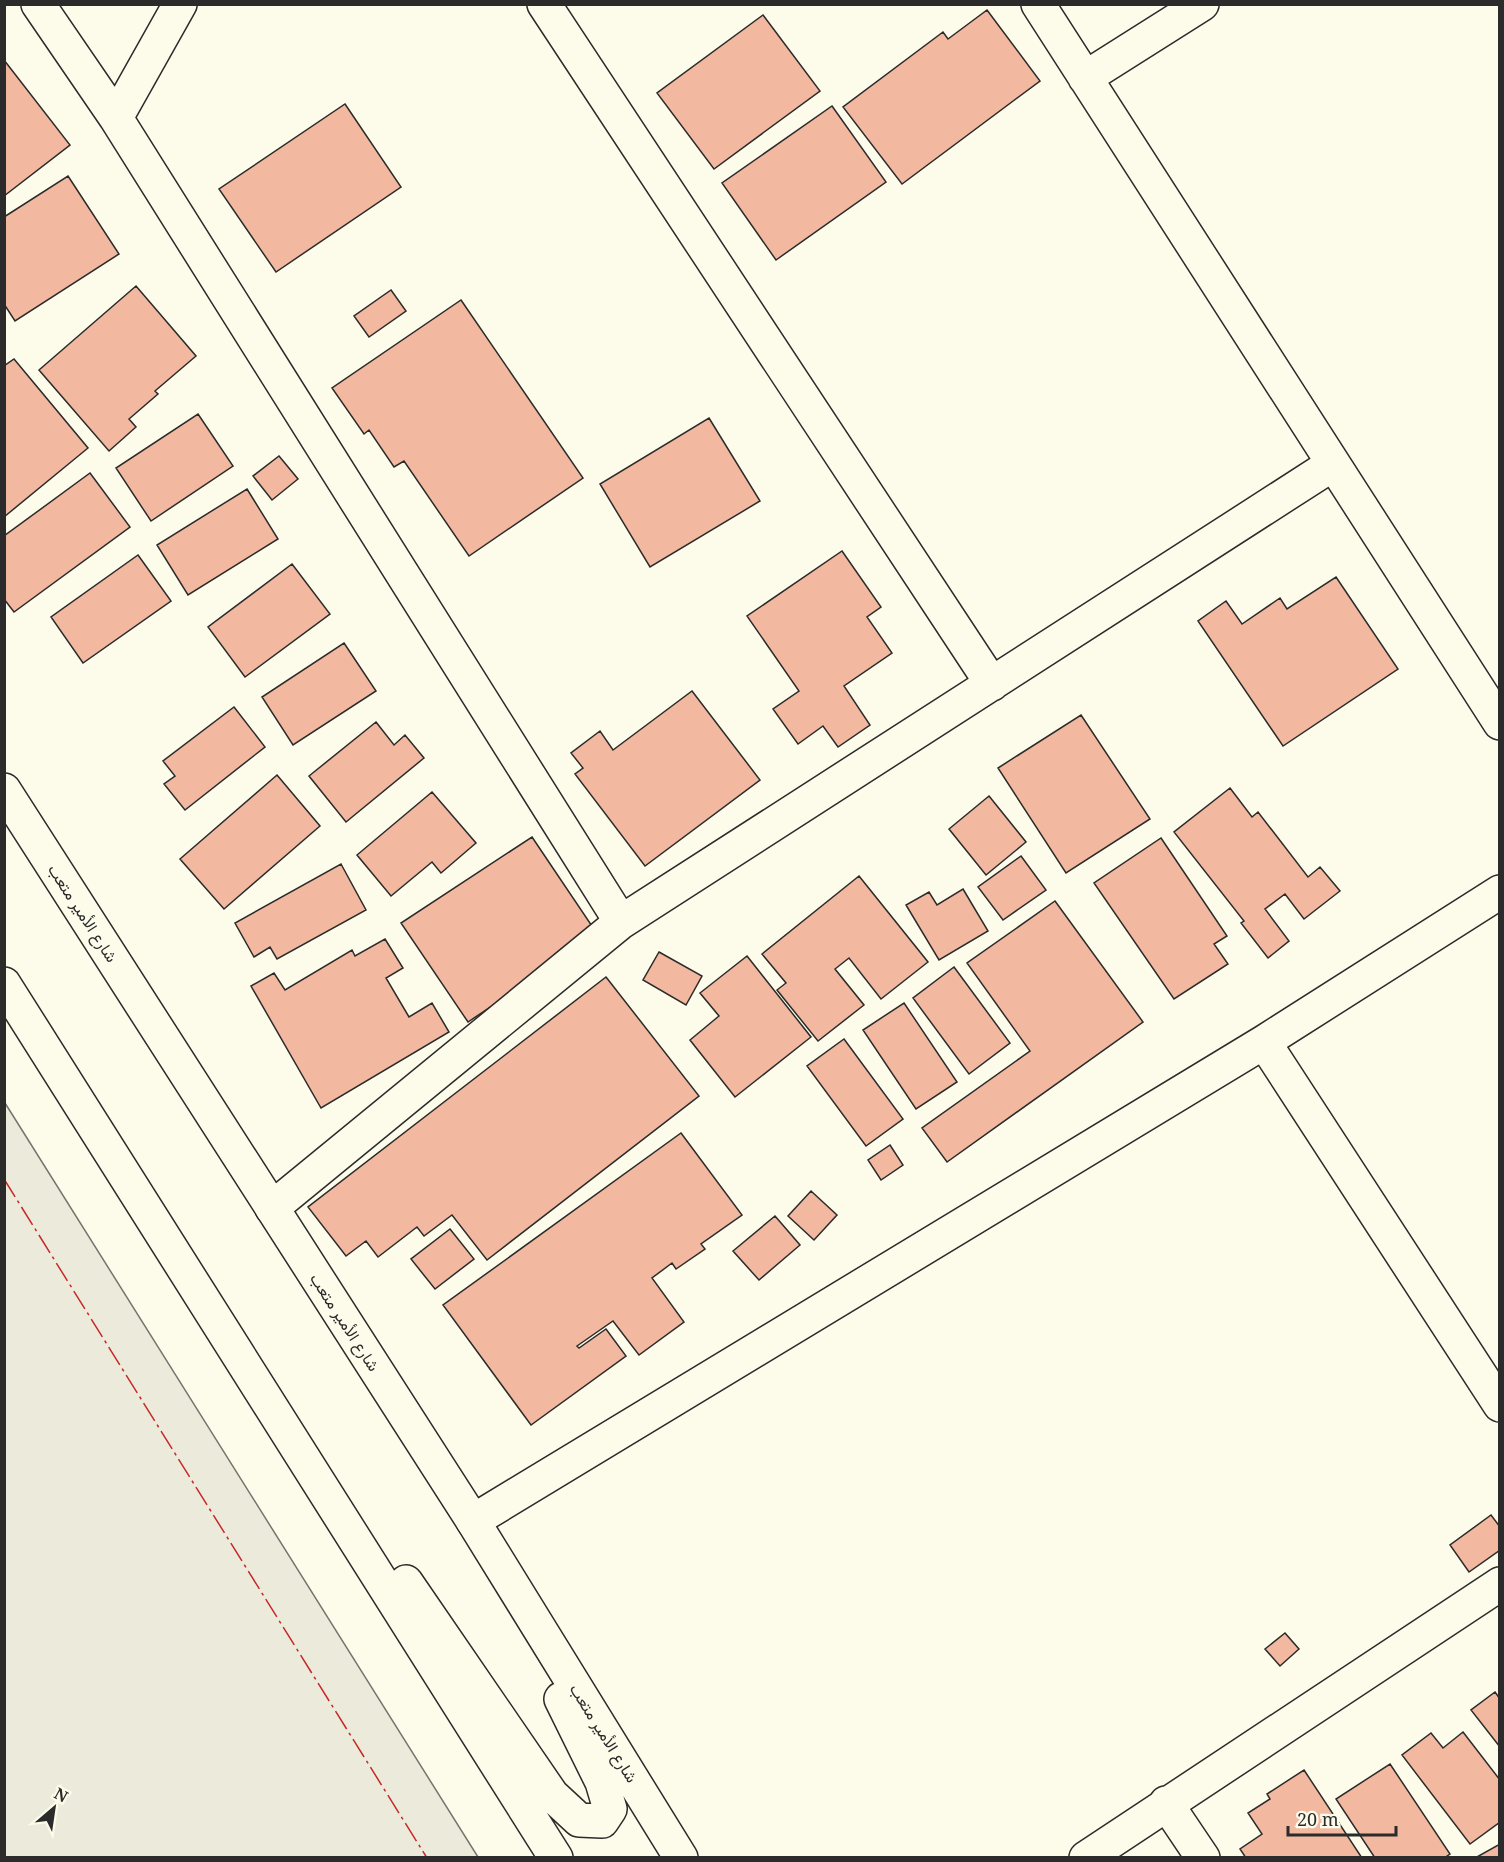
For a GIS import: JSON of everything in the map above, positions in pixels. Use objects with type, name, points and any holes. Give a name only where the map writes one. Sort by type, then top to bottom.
[{"type":"street","points":[[38,4],[116,118],[621,922]]},
{"type":"street","points":[[116,118],[180,4]]},
{"type":"street","points":[[544,4],[992,684]]},
{"type":"street","points":[[1038,4],[1500,723]]},
{"type":"street","points":[[1085,78],[1202,4]]},
{"type":"street","points":[[272,1208],[621,922],[1333,464]]},
{"type":"street","name":"شارع الأمير متعب","points":[[4,790],[473,1521],[681,1857]]},
{"type":"street","points":[[209,1308],[426,1610],[552,1795],[579,1820],[602,1821],[610,1809],[602,1782],[473,1521],[1264,1042],[1500,892]]},
{"type":"street","points":[[4,984],[555,1857]]},
{"type":"street","points":[[1264,1042],[1500,1405]]},
{"type":"street","points":[[1086,1857],[1500,1584]]},
{"type":"street","points":[[1166,1803],[1203,1857]]},
{"type":"shaded area","points":[[5,1103],[478,1857],[5,1857]]},
{"type":"building","points":[[987,10],[1040,81],[902,184],[843,107],[943,32],[948,39]]},
{"type":"building","points":[[763,15],[820,91],[714,169],[657,93]]},
{"type":"building","points":[[4,60],[70,145],[4,196]]},
{"type":"building","points":[[345,104],[401,187],[276,272],[219,189]]},
{"type":"building","points":[[832,106],[886,182],[776,260],[722,183]]},
{"type":"building","points":[[68,176],[119,254],[15,321],[4,304],[4,217]]},
{"type":"building","points":[[136,286],[196,356],[155,391],[158,394],[129,419],[136,427],[109,451],[39,370]]},
{"type":"building","points":[[391,290],[406,311],[369,337],[354,316]]},
{"type":"building","points":[[461,300],[583,478],[469,556],[404,461],[394,467],[369,430],[364,434],[332,388]]},
{"type":"building","points":[[14,359],[88,448],[4,517],[4,366]]},
{"type":"building","points":[[198,414],[233,466],[151,521],[116,468]]},
{"type":"building","points":[[709,418],[760,501],[650,567],[600,484]]},
{"type":"building","points":[[279,456],[298,479],[272,500],[253,476]]},
{"type":"building","points":[[90,473],[130,527],[14,612],[4,599],[4,536]]},
{"type":"building","points":[[247,489],[278,539],[188,595],[157,545]]},
{"type":"building","points":[[842,551],[881,607],[867,617],[892,653],[844,686],[870,725],[838,747],[823,726],[798,744],[773,709],[799,691],[747,616]]},
{"type":"building","points":[[138,555],[171,601],[83,663],[51,617]]},
{"type":"building","points":[[292,564],[330,614],[245,677],[208,627]]},
{"type":"building","points":[[1336,577],[1398,669],[1283,746],[1198,621],[1226,601],[1242,624],[1280,598],[1287,609]]},
{"type":"building","points":[[344,643],[376,691],[293,745],[262,697]]},
{"type":"building","points":[[692,691],[760,780],[645,866],[575,774],[583,768],[571,753],[600,731],[613,750]]},
{"type":"building","points":[[234,707],[265,747],[185,810],[164,784],[175,776],[163,761]]},
{"type":"building","points":[[1081,715],[1150,819],[1066,873],[998,768]]},
{"type":"building","points":[[376,722],[394,745],[405,735],[424,758],[346,822],[309,776]]},
{"type":"building","points":[[277,775],[320,826],[224,909],[180,859]]},
{"type":"building","points":[[1230,788],[1252,817],[1258,812],[1308,877],[1320,867],[1340,891],[1304,919],[1285,894],[1265,909],[1289,941],[1268,958],[1241,923],[1244,921],[1174,832]]},
{"type":"building","points":[[432,792],[476,843],[441,873],[432,862],[391,896],[357,855]]},
{"type":"building","points":[[989,796],[1026,842],[986,875],[949,829]]},
{"type":"building","points":[[532,837],[598,935],[468,1022],[401,923]]},
{"type":"building","points":[[1161,838],[1227,936],[1214,944],[1228,964],[1174,999],[1094,883]]},
{"type":"building","points":[[1021,856],[1046,890],[1003,920],[978,887]]},
{"type":"building","points":[[341,864],[366,910],[277,959],[270,947],[254,957],[235,923]]},
{"type":"building","points":[[859,876],[928,962],[881,999],[849,958],[835,969],[864,1005],[818,1041],[777,990],[786,983],[762,954]]},
{"type":"building","points":[[963,889],[988,931],[939,960],[906,905],[929,892],[937,905]]},
{"type":"building","points":[[1055,901],[1143,1022],[947,1162],[922,1128],[1030,1051],[967,963]]},
{"type":"building","points":[[385,939],[403,968],[386,978],[409,1017],[432,1003],[449,1032],[321,1108],[251,986],[274,973],[285,990],[352,950],[355,956]]},
{"type":"building","points":[[659,952],[702,976],[686,1005],[643,980]]},
{"type":"building","points":[[747,956],[811,1037],[735,1097],[690,1040],[719,1016],[700,993]]},
{"type":"building","points":[[954,967],[1010,1043],[969,1074],[913,998]]},
{"type":"building","points":[[606,977],[699,1096],[487,1260],[452,1215],[424,1236],[417,1227],[378,1257],[366,1241],[346,1256],[308,1207]]},
{"type":"building","points":[[904,1003],[957,1082],[916,1109],[863,1030]]},
{"type":"building","points":[[844,1039],[903,1119],[866,1146],[807,1066]]},
{"type":"building","points":[[681,1133],[742,1215],[701,1244],[705,1249],[676,1269],[672,1263],[652,1278],[684,1322],[639,1355],[613,1321],[577,1346],[579,1348],[606,1329],[626,1356],[531,1425],[443,1305]]},
{"type":"building","points":[[890,1145],[903,1165],[881,1180],[868,1160]]},
{"type":"building","points":[[811,1191],[837,1215],[814,1240],[788,1216]]},
{"type":"building","points":[[775,1216],[800,1245],[759,1280],[733,1251]]},
{"type":"building","points":[[450,1229],[474,1259],[435,1289],[411,1259]]},
{"type":"building","points":[[1491,1515],[1500,1527],[1500,1550],[1469,1572],[1450,1545]]},
{"type":"building","points":[[1285,1633],[1299,1649],[1280,1666],[1265,1649]]},
{"type":"building","points":[[1495,1692],[1500,1699],[1500,1747],[1471,1710]]},
{"type":"building","points":[[1463,1732],[1500,1780],[1500,1822],[1470,1844],[1402,1755],[1431,1733],[1443,1748]]},
{"type":"building","points":[[1390,1764],[1450,1854],[1444,1858],[1375,1858],[1336,1799]]},
{"type":"building","points":[[1304,1770],[1362,1858],[1246,1858],[1240,1849],[1262,1834],[1248,1813],[1270,1799],[1267,1794]]},
{"type":"building","points":[[1500,1844],[1500,1858],[1475,1858]]},
{"type":"power","points":[[4,1179],[427,1858]]}]
